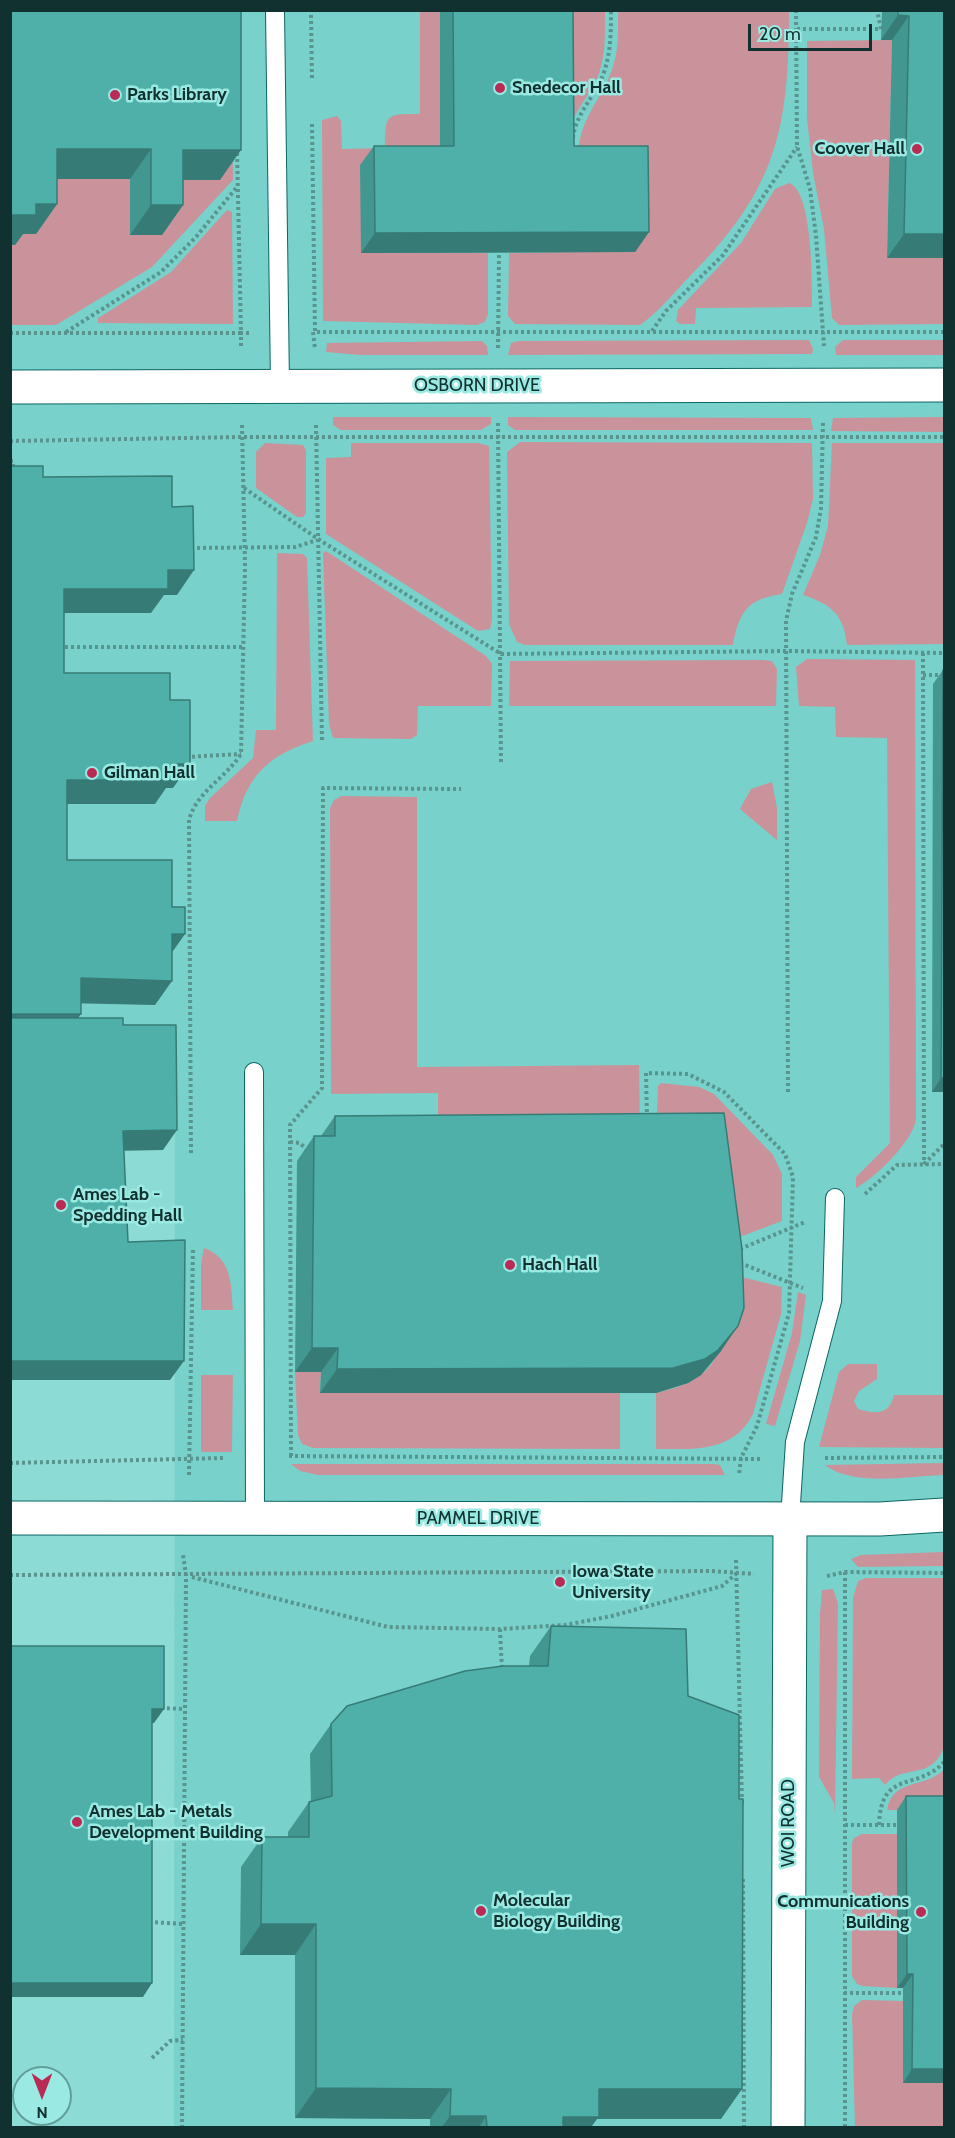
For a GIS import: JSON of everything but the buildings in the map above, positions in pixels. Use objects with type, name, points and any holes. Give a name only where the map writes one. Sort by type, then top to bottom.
[{"type":"street","name":"OSBORN DRIVE","points":[[10,387],[945,385]]},
{"type":"street","name":"PAMMEL DRIVE","points":[[10,1518],[880,1519],[945,1515]]},
{"type":"street","name":"WOI ROAD","points":[[788,2127],[790,1519]]},
{"type":"lane","points":[[275,10],[280,386]]},
{"type":"lane","points":[[254,1072],[255,1519]]},
{"type":"lane","points":[[790,1519],[792,1459],[795,1442],[832,1301],[835,1198]]},
{"type":"path","points":[[573,144],[574,133],[602,77],[610,52],[611,10]]},
{"type":"path","points":[[796,10],[797,146],[810,189],[816,236],[824,354]]},
{"type":"path","points":[[797,28],[880,28],[877,10]]},
{"type":"path","points":[[311,15],[312,80]]},
{"type":"path","points":[[312,124],[315,332],[945,332]]},
{"type":"path","points":[[237,140],[241,346]]},
{"type":"path","points":[[652,331],[666,311],[723,255],[797,146]]},
{"type":"path","points":[[66,332],[160,272],[196,237],[238,187]]},
{"type":"path","points":[[498,354],[499,253]]},
{"type":"path","points":[[10,333],[253,332]]},
{"type":"path","points":[[498,417],[501,764]]},
{"type":"path","points":[[788,1092],[786,621],[792,594],[816,537],[821,508],[823,417]]},
{"type":"path","points":[[10,441],[242,437],[945,437]]},
{"type":"path","points":[[191,1153],[189,820],[196,800],[231,770],[241,754],[245,548],[242,437]]},
{"type":"path","points":[[316,437],[322,740]]},
{"type":"path","points":[[10,461],[13,461],[13,481]]},
{"type":"path","points":[[244,488],[318,539],[501,654],[786,651],[945,653]]},
{"type":"path","points":[[188,548],[295,547],[318,539]]},
{"type":"path","points":[[47,647],[244,647]]},
{"type":"path","points":[[923,653],[924,1164]]},
{"type":"path","points":[[923,675],[945,675]]},
{"type":"path","points":[[184,758],[241,754]]},
{"type":"path","points":[[291,1456],[290,1125],[322,1088],[323,788],[461,789]]},
{"type":"path","points":[[178,944],[188,943]]},
{"type":"path","points":[[647,1126],[646,1073],[688,1074],[724,1092],[785,1155],[793,1177],[792,1284],[789,1312],[757,1426],[741,1458],[738,1476]]},
{"type":"path","points":[[290,1142],[306,1147],[307,1154]]},
{"type":"path","points":[[924,1164],[945,1144]]},
{"type":"path","points":[[860,1199],[897,1165],[945,1164]]},
{"type":"path","points":[[732,1252],[807,1221]]},
{"type":"path","points":[[189,1476],[194,1248]]},
{"type":"path","points":[[732,1260],[792,1284]]},
{"type":"path","points":[[282,1456],[762,1459]]},
{"type":"path","points":[[822,1458],[945,1457]]},
{"type":"path","points":[[10,1463],[228,1458]]},
{"type":"path","points":[[182,2127],[186,1575],[183,1553]]},
{"type":"path","points":[[736,1560],[740,1632],[742,1805]]},
{"type":"path","points":[[844,1572],[846,2127]]},
{"type":"path","points":[[828,1576],[844,1572],[945,1573]]},
{"type":"path","points":[[186,1575],[388,1627],[500,1629],[565,1625],[623,1613],[722,1586],[736,1573]]},
{"type":"path","points":[[10,1575],[746,1574]]},
{"type":"path","points":[[500,1629],[502,1674]]},
{"type":"path","points":[[154,1707],[185,1709]]},
{"type":"path","points":[[879,1825],[880,1808],[884,1797],[892,1787],[904,1780],[934,1774],[945,1762]]},
{"type":"path","points":[[844,1825],[897,1826]]},
{"type":"path","points":[[743,1875],[744,2127]]},
{"type":"path","points":[[142,1922],[184,1923]]},
{"type":"path","points":[[844,1993],[903,1993]]},
{"type":"path","points":[[152,2058],[170,2041],[183,2040]]},
{"type":"path","points":[[733,2064],[745,2062]]},
{"type":"shaded area","name":"Iowa State University","points":[[11,11],[944,11],[944,2127],[11,2128],[174,2127],[175,1038],[11,1038]]},
{"type":"shaded area","points":[[231,11],[233,180],[152,267],[56,325],[11,325],[10,245],[15,245],[36,179],[130,179],[130,234],[162,235]]},
{"type":"shaded area","points":[[420,11],[440,11],[440,165],[361,252],[488,253],[488,314],[485,322],[477,325],[323,321],[322,120],[337,116],[341,121],[342,149],[385,148],[387,122],[390,118],[400,114],[420,114]]},
{"type":"shaded area","points":[[559,11],[605,11],[602,64],[596,81],[572,121]]},
{"type":"shaded area","points":[[618,11],[789,11],[786,89],[781,123],[772,154],[760,184],[743,213],[721,243],[661,307],[640,325],[515,324],[508,316],[509,253],[635,251],[578,152],[584,126],[609,78],[615,59]]},
{"type":"shaded area","points":[[892,40],[887,257],[944,258],[944,324],[839,325],[832,318],[824,229],[813,173],[807,118],[807,41]]},
{"type":"shaded area","points":[[789,183],[797,190],[803,202],[807,219],[810,239],[812,307],[696,308],[695,324],[680,324],[676,321],[678,310],[741,243],[775,189]]},
{"type":"shaded area","points":[[227,210],[232,212],[233,324],[98,323],[98,318],[171,272]]},
{"type":"shaded area","points":[[809,340],[813,349],[812,354],[508,355],[511,343],[518,341]]},
{"type":"shaded area","points":[[843,340],[944,340],[944,355],[836,355],[835,347]]},
{"type":"shaded area","points":[[482,341],[487,346],[488,355],[359,355],[326,352],[327,343]]},
{"type":"shaded area","points":[[333,417],[491,417],[491,424],[481,430],[341,430],[333,425]]},
{"type":"shaded area","points":[[508,417],[811,418],[813,430],[515,430],[508,425]]},
{"type":"shaded area","points":[[944,417],[944,432],[831,431],[833,418]]},
{"type":"shaded area","points":[[520,442],[812,443],[813,499],[782,594],[761,599],[747,609],[738,623],[733,645],[525,645],[517,642],[509,624],[507,452]]},
{"type":"shaded area","points":[[265,443],[303,445],[306,450],[306,513],[303,517],[297,517],[256,488],[256,452]]},
{"type":"shaded area","points":[[351,443],[478,443],[489,446],[492,620],[490,629],[478,631],[326,534],[326,458],[351,457]]},
{"type":"shaded area","points":[[832,443],[944,443],[944,644],[847,645],[843,626],[834,612],[821,602],[803,595],[820,555],[828,526]]},
{"type":"shaded area","points":[[326,551],[486,656],[492,664],[491,706],[418,706],[417,735],[411,739],[333,738],[329,724],[323,553]]},
{"type":"shaded area","points":[[277,553],[303,554],[307,558],[313,741],[284,753],[263,769],[247,791],[237,821],[205,821],[205,806],[210,798],[253,758],[256,730],[276,730]]},
{"type":"shaded area","points":[[807,659],[915,660],[916,1120],[900,1149],[873,1176],[856,1188],[856,1177],[890,1143],[887,738],[836,737],[835,707],[799,706],[796,667]]},
{"type":"shaded area","points":[[510,661],[772,661],[777,669],[776,706],[509,706]]},
{"type":"shaded area","points":[[772,782],[777,808],[777,840],[740,809],[751,789]]},
{"type":"shaded area","points":[[342,796],[417,797],[417,1067],[639,1065],[640,1137],[438,1130],[438,1093],[331,1094],[330,808],[334,800]]},
{"type":"shaded area","points":[[661,1083],[699,1087],[714,1094],[773,1155],[782,1174],[782,1221],[721,1244],[656,1137],[658,1086]]},
{"type":"shaded area","points":[[204,1248],[213,1252],[225,1265],[230,1282],[233,1310],[201,1310],[201,1264]]},
{"type":"shaded area","points":[[725,1273],[782,1287],[781,1314],[753,1414],[745,1427],[724,1442],[698,1448],[656,1449],[656,1393],[681,1386],[699,1376],[711,1365],[718,1351],[724,1317]]},
{"type":"shaded area","points":[[798,1292],[806,1295],[800,1341],[775,1426],[766,1424],[792,1333]]},
{"type":"shaded area","points":[[848,1364],[877,1364],[877,1379],[859,1391],[854,1401],[858,1409],[880,1412],[889,1407],[894,1395],[944,1395],[944,1448],[819,1447],[839,1372]]},
{"type":"shaded area","points":[[295,1372],[321,1372],[320,1393],[620,1393],[620,1449],[313,1448],[302,1444],[298,1435]]},
{"type":"shaded area","points":[[201,1375],[233,1375],[232,1452],[201,1452]]},
{"type":"shaded area","points":[[944,1463],[944,1475],[882,1479],[851,1476],[825,1465]]},
{"type":"shaded area","points":[[291,1464],[713,1464],[720,1465],[725,1475],[318,1475],[300,1471]]},
{"type":"shaded area","points":[[944,1552],[944,1566],[858,1567],[851,1559],[861,1555]]},
{"type":"shaded area","points":[[866,1578],[944,1578],[943,1750],[931,1765],[892,1778],[885,1785],[879,1778],[852,1779],[853,1598],[858,1581]]},
{"type":"shaded area","points":[[833,1589],[838,1603],[835,1814],[834,1803],[819,1777],[820,1614],[822,1590]]},
{"type":"shaded area","points":[[944,1770],[944,1810],[887,1810],[890,1800],[902,1788],[927,1780]]},
{"type":"shaded area","points":[[862,1834],[897,1834],[897,1988],[862,1986],[857,1984],[852,1976],[852,1843],[854,1838]]},
{"type":"shaded area","points":[[862,2000],[903,2001],[903,2083],[944,2083],[944,2127],[855,2127],[852,2014],[854,2006]]},
{"type":"place","name":"Snedecor Hall","points":[[500,88]]},
{"type":"place","name":"Parks Library","points":[[115,95]]},
{"type":"place","name":"Coover Hall","points":[[917,149]]},
{"type":"place","name":"Gilman Hall","points":[[92,773]]},
{"type":"place","name":"Ames Lab - Spedding Hall","points":[[61,1205]]},
{"type":"place","name":"Hach Hall","points":[[510,1265]]},
{"type":"place","name":"Iowa State University","points":[[560,1582]]},
{"type":"place","name":"Ames Lab - Metals Development Building","points":[[77,1822]]},
{"type":"place","name":"Molecular Biology Building","points":[[481,1911]]},
{"type":"place","name":"Communications Building","points":[[921,1912]]}]
